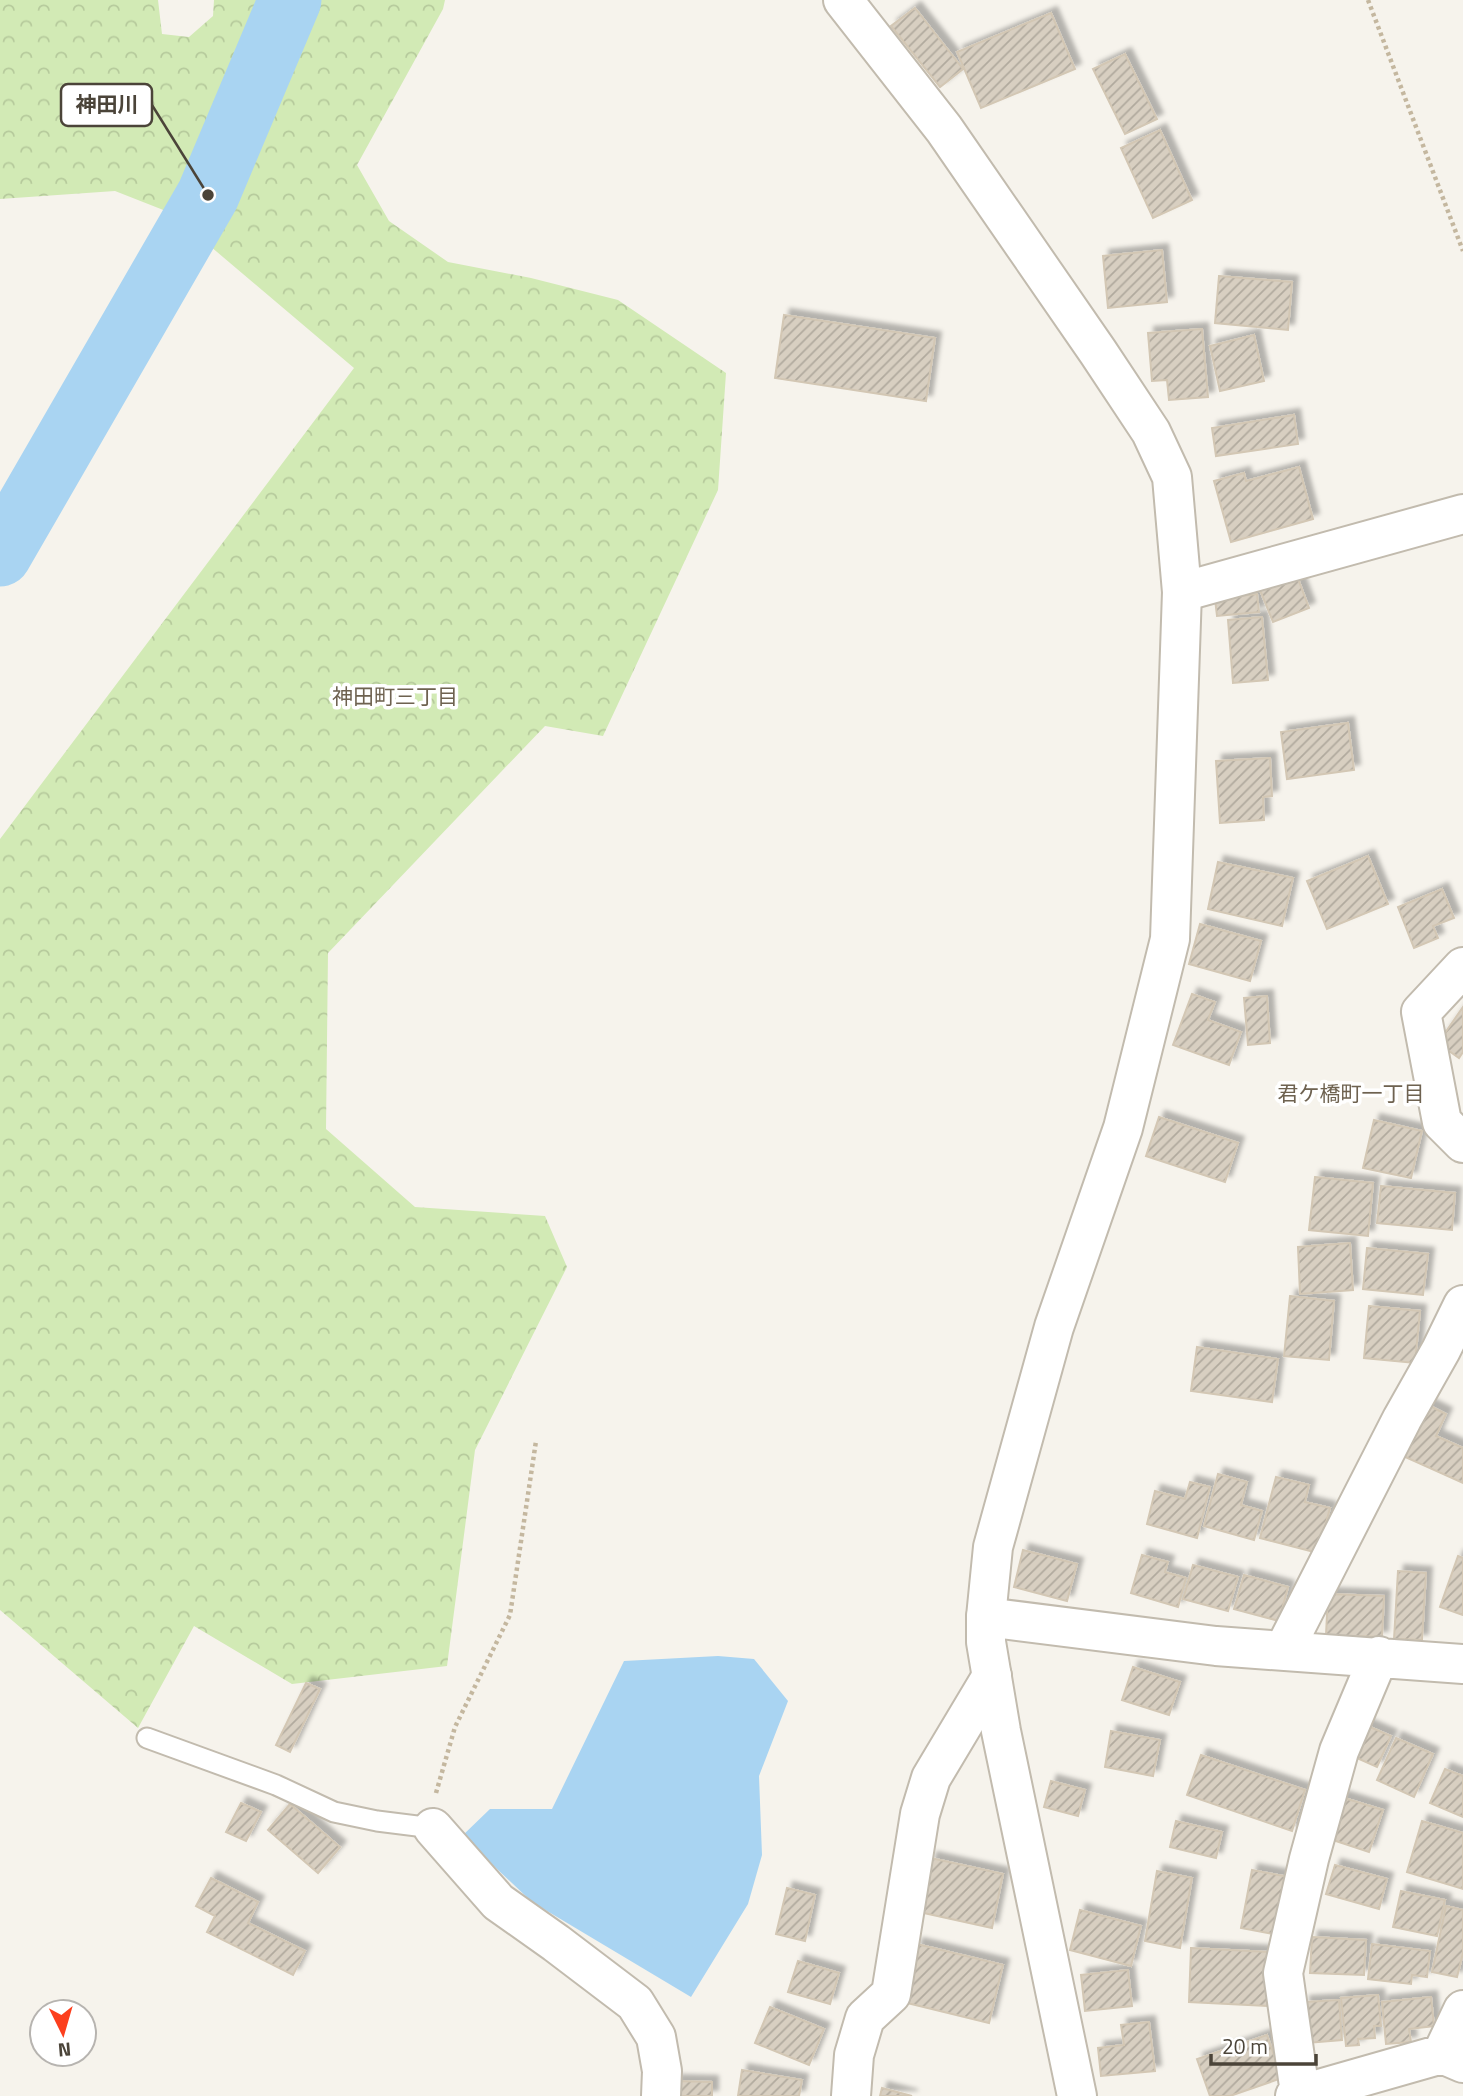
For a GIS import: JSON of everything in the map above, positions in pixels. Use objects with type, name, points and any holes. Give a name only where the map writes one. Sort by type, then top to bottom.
[{"type":"street","points":[[843,0],[944,129],[1098,352],[1151,432],[1172,477],[1182,592],[1170,939],[1123,1128],[1054,1327],[993,1547],[986,1617],[1001,1731],[1077,2096]]},
{"type":"street","points":[[1182,592],[1463,514]]},
{"type":"street","points":[[1463,967],[1421,1012],[1442,1122],[1463,1143]]},
{"type":"street","points":[[1283,1650],[1463,1304]]},
{"type":"street","points":[[986,1617],[1216,1646],[1463,1664]]},
{"type":"street","points":[[1379,1656],[1339,1751],[1308,1859],[1283,1973],[1297,2095],[1368,2086],[1453,2059],[1463,2010]]},
{"type":"street","points":[[851,2096],[855,2055],[865,2018],[891,1994],[920,1814],[931,1778],[992,1676]]},
{"type":"street","points":[[433,1828],[498,1902],[635,2003],[656,2037],[662,2071],[661,2096]]},
{"type":"lane","points":[[147,1738],[276,1785],[334,1812],[433,1828]]},
{"type":"path","points":[[1368,0],[1463,251]]},
{"type":"path","points":[[433,1828],[434,1801],[455,1727],[510,1615],[536,1441]]},
{"type":"green space","points":[[0,0],[158,0],[162,34],[189,37],[213,16],[214,0],[445,0],[443,9],[357,165],[389,221],[448,262],[531,278],[618,300],[726,373],[718,490],[603,736],[545,726],[328,953],[326,1129],[415,1207],[545,1216],[567,1267],[475,1450],[447,1666],[292,1684],[194,1626],[138,1728],[0,1610],[0,839],[354,368],[171,213],[115,191],[0,199]]},
{"type":"water","points":[[718,1656],[754,1659],[788,1701],[759,1776],[762,1855],[748,1904],[691,1997],[532,1902],[462,1836],[490,1809],[552,1809],[624,1661]]},
{"type":"building","points":[[915,8],[963,69],[940,87],[891,26]]},
{"type":"building","points":[[1051,13],[1075,69],[981,108],[957,52]]},
{"type":"building","points":[[1125,54],[1157,119],[1125,134],[1093,69]]},
{"type":"building","points":[[1160,130],[1192,200],[1153,218],[1121,148]]},
{"type":"building","points":[[1162,250],[1167,302],[1108,308],[1103,256]]},
{"type":"building","points":[[1219,276],[1292,282],[1288,330],[1215,323]]},
{"type":"building","points":[[784,315],[935,338],[926,401],[775,378]]},
{"type":"building","points":[[1202,329],[1208,397],[1169,400],[1167,380],[1152,381],[1148,333]]},
{"type":"building","points":[[1254,335],[1264,381],[1220,391],[1210,346]]},
{"type":"building","points":[[1294,415],[1298,444],[1216,456],[1212,428]]},
{"type":"building","points":[[1299,467],[1313,519],[1231,542],[1214,481],[1244,473],[1246,481]]},
{"type":"building","points":[[1297,576],[1309,608],[1273,622],[1260,590]]},
{"type":"building","points":[[1257,594],[1259,612],[1217,616],[1215,599]]},
{"type":"building","points":[[1262,617],[1268,680],[1233,683],[1228,620]]},
{"type":"building","points":[[1348,723],[1354,770],[1287,779],[1281,732]]},
{"type":"building","points":[[1270,758],[1272,796],[1263,797],[1264,820],[1220,823],[1216,761]]},
{"type":"building","points":[[1368,856],[1388,904],[1327,929],[1307,881]]},
{"type":"building","points":[[1218,862],[1293,878],[1282,926],[1208,909]]},
{"type":"building","points":[[1442,889],[1454,918],[1433,926],[1438,938],[1414,948],[1398,907]]},
{"type":"building","points":[[1200,924],[1261,941],[1250,981],[1189,964]]},
{"type":"building","points":[[1192,994],[1215,1002],[1208,1020],[1241,1032],[1229,1065],[1173,1045]]},
{"type":"building","points":[[1267,996],[1270,1043],[1248,1045],[1244,998]]},
{"type":"building","points":[[1463,1007],[1463,1052],[1459,1058],[1438,1043]]},
{"type":"building","points":[[1159,1117],[1238,1143],[1225,1182],[1146,1156]]},
{"type":"building","points":[[1374,1120],[1422,1131],[1411,1178],[1363,1168]]},
{"type":"building","points":[[1315,1177],[1373,1183],[1368,1236],[1309,1230]]},
{"type":"building","points":[[1381,1186],[1455,1193],[1452,1230],[1377,1223]]},
{"type":"building","points":[[1350,1243],[1353,1290],[1300,1294],[1298,1247]]},
{"type":"building","points":[[1367,1248],[1428,1254],[1423,1295],[1363,1289]]},
{"type":"building","points":[[1290,1296],[1334,1301],[1329,1360],[1284,1356]]},
{"type":"building","points":[[1369,1306],[1420,1311],[1415,1363],[1364,1358]]},
{"type":"building","points":[[1197,1347],[1278,1359],[1272,1402],[1191,1391]]},
{"type":"building","points":[[1426,1404],[1446,1414],[1436,1436],[1463,1448],[1463,1483],[1403,1456]]},
{"type":"building","points":[[1218,1474],[1247,1482],[1241,1505],[1262,1511],[1254,1540],[1204,1526]]},
{"type":"building","points":[[1276,1477],[1309,1485],[1305,1502],[1330,1508],[1318,1553],[1260,1538]]},
{"type":"building","points":[[1190,1482],[1210,1487],[1197,1538],[1147,1524],[1155,1491],[1185,1499]]},
{"type":"building","points":[[1023,1550],[1077,1564],[1067,1601],[1014,1587]]},
{"type":"building","points":[[1142,1555],[1168,1562],[1165,1572],[1186,1578],[1178,1607],[1131,1593]]},
{"type":"building","points":[[1458,1556],[1463,1558],[1463,1615],[1440,1607]]},
{"type":"building","points":[[1193,1565],[1238,1577],[1228,1611],[1183,1599]]},
{"type":"building","points":[[1398,1571],[1426,1573],[1422,1640],[1394,1639]]},
{"type":"building","points":[[1244,1575],[1288,1587],[1279,1621],[1234,1609]]},
{"type":"building","points":[[1328,1594],[1384,1596],[1382,1637],[1326,1635]]},
{"type":"building","points":[[1133,1667],[1180,1682],[1169,1715],[1122,1700]]},
{"type":"building","points":[[306,1683],[320,1689],[290,1752],[276,1745]]},
{"type":"building","points":[[1363,1724],[1391,1736],[1377,1767],[1350,1755]]},
{"type":"building","points":[[1111,1731],[1160,1740],[1153,1776],[1105,1767]]},
{"type":"building","points":[[1396,1738],[1433,1754],[1414,1797],[1377,1780]]},
{"type":"building","points":[[1201,1755],[1305,1790],[1292,1831],[1187,1795]]},
{"type":"building","points":[[1445,1769],[1463,1776],[1463,1817],[1430,1803]]},
{"type":"building","points":[[1051,1781],[1085,1790],[1078,1816],[1044,1807]]},
{"type":"building","points":[[1341,1797],[1383,1810],[1369,1852],[1327,1838]]},
{"type":"building","points":[[241,1803],[261,1812],[246,1841],[226,1832]]},
{"type":"building","points":[[290,1804],[340,1847],[318,1873],[268,1830]]},
{"type":"building","points":[[1176,1821],[1222,1832],[1216,1858],[1170,1847]]},
{"type":"building","points":[[1422,1821],[1463,1833],[1463,1889],[1407,1872]]},
{"type":"building","points":[[931,1858],[1003,1874],[992,1928],[919,1912]]},
{"type":"building","points":[[1335,1865],[1387,1879],[1379,1909],[1326,1894]]},
{"type":"building","points":[[1252,1870],[1289,1877],[1278,1935],[1241,1928]]},
{"type":"building","points":[[1157,1871],[1192,1878],[1180,1948],[1145,1941]]},
{"type":"building","points":[[211,1878],[258,1902],[248,1923],[305,1951],[293,1975],[207,1932],[215,1916],[196,1906]]},
{"type":"building","points":[[787,1888],[815,1895],[805,1941],[776,1934]]},
{"type":"building","points":[[1401,1891],[1445,1900],[1437,1936],[1393,1927]]},
{"type":"building","points":[[1446,1906],[1463,1910],[1463,1953],[1457,1977],[1432,1972]]},
{"type":"building","points":[[1080,1910],[1141,1926],[1131,1966],[1070,1950]]},
{"type":"building","points":[[1312,1937],[1366,1940],[1364,1975],[1310,1973]]},
{"type":"building","points":[[917,1944],[1003,1965],[989,2023],[903,2002]]},
{"type":"building","points":[[1372,1944],[1430,1951],[1427,1977],[1412,1975],[1411,1984],[1368,1979]]},
{"type":"building","points":[[1191,1948],[1269,1952],[1267,2006],[1189,2002]]},
{"type":"building","points":[[798,1961],[839,1973],[830,2004],[788,1992]]},
{"type":"building","points":[[1128,1970],[1132,2006],[1085,2011],[1081,1975]]},
{"type":"building","points":[[1378,1995],[1381,2026],[1374,2026],[1375,2038],[1358,2039],[1359,2045],[1346,2046],[1341,1998]]},
{"type":"building","points":[[1431,1997],[1434,2026],[1409,2029],[1411,2042],[1386,2044],[1382,2002]]},
{"type":"building","points":[[1339,2000],[1342,2040],[1307,2043],[1304,2002]]},
{"type":"building","points":[[770,2007],[824,2029],[809,2065],[755,2043]]},
{"type":"building","points":[[1149,2022],[1155,2071],[1101,2076],[1098,2048],[1124,2045],[1121,2025]]},
{"type":"building","points":[[1267,2035],[1282,2078],[1230,2096],[1210,2096],[1197,2059]]},
{"type":"building","points":[[742,2070],[802,2080],[799,2096],[738,2096]]},
{"type":"building","points":[[675,2081],[712,2082],[712,2096],[674,2096]]},
{"type":"building","points":[[882,2088],[912,2096],[880,2096]]},
{"type":"waterway","points":[[0,555],[208,195],[290,0]]},
{"type":"place","name":"神田川","points":[[208,195]]},
{"type":"district","name":"神田町三丁目","points":[[395,697]]},
{"type":"district","name":"君ケ橋町一丁目","points":[[1351,1094]]}]
